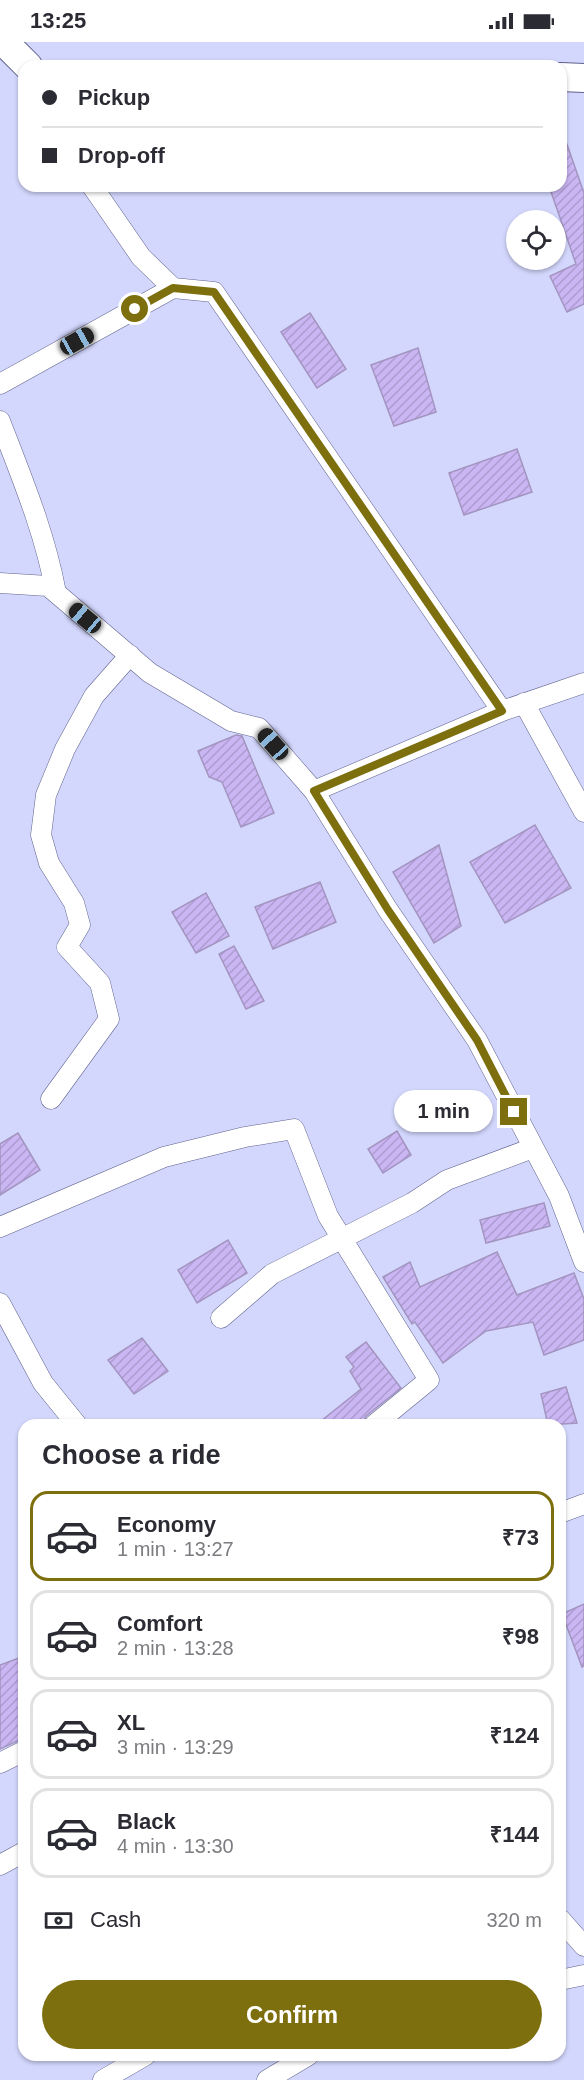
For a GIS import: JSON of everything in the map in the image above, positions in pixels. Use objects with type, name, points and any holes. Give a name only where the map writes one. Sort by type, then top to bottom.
[{"type":"street","points":[[4,42],[22,60]]},
{"type":"street","points":[[567,77],[584,78]]},
{"type":"street","points":[[96,192],[141,257],[173,288]]},
{"type":"street","points":[[0,384],[173,288],[214,292],[502,711]]},
{"type":"street","points":[[0,421],[35,512],[51,566],[56,593]]},
{"type":"street","points":[[0,584],[48,586],[150,673],[231,721],[259,728],[314,791],[388,910],[477,1040],[559,1196],[584,1262]]},
{"type":"street","points":[[51,1099],[109,1018],[100,983],[67,947],[80,925],[74,903],[49,863],[41,835],[46,795],[65,749],[94,696],[130,655]]},
{"type":"street","points":[[314,791],[502,711],[584,683]]},
{"type":"street","points":[[524,703],[584,812]]},
{"type":"street","points":[[0,1227],[164,1157],[245,1137],[294,1129],[328,1216],[429,1380],[381,1419]]},
{"type":"street","points":[[221,1318],[272,1274],[412,1203],[447,1180],[533,1148]]},
{"type":"street","points":[[0,1303],[43,1383],[72,1419]]},
{"type":"street","points":[[566,1512],[584,1504]]},
{"type":"street","points":[[0,1763],[18,1754]]},
{"type":"street","points":[[0,1865],[18,1855]]},
{"type":"street","points":[[566,1926],[584,1946]]},
{"type":"street","points":[[566,1979],[584,1975]]},
{"type":"street","points":[[103,2080],[136,2061]]},
{"type":"street","points":[[267,2080],[299,2061]]},
{"type":"building","points":[[567,145],[584,193],[584,304],[567,312],[550,276],[576,264],[566,235],[566,210],[557,210],[551,192],[567,192]]},
{"type":"building","points":[[310,313],[346,369],[317,388],[281,332]]},
{"type":"building","points":[[418,348],[436,412],[394,426],[371,365]]},
{"type":"building","points":[[517,449],[532,492],[464,515],[449,473]]},
{"type":"building","points":[[236,735],[242,736],[274,813],[241,827],[222,782],[209,777],[198,751]]},
{"type":"building","points":[[535,825],[571,888],[505,923],[470,862]]},
{"type":"building","points":[[439,845],[461,926],[434,943],[393,872]]},
{"type":"building","points":[[320,882],[336,922],[273,949],[255,907]]},
{"type":"building","points":[[206,893],[229,936],[196,953],[172,912]]},
{"type":"building","points":[[234,946],[264,1001],[246,1009],[219,954]]},
{"type":"building","points":[[397,1131],[411,1155],[383,1173],[368,1149]]},
{"type":"building","points":[[18,1133],[40,1170],[0,1195],[0,1144]]},
{"type":"building","points":[[544,1203],[550,1226],[486,1243],[480,1220]]},
{"type":"building","points":[[228,1240],[247,1273],[197,1303],[178,1270]]},
{"type":"building","points":[[497,1252],[517,1295],[574,1273],[584,1299],[584,1340],[544,1355],[533,1322],[486,1331],[443,1363],[415,1322],[412,1324],[383,1277],[410,1262],[420,1287]]},
{"type":"building","points":[[142,1338],[168,1371],[134,1394],[108,1360]]},
{"type":"building","points":[[366,1342],[401,1388],[365,1419],[324,1419],[361,1389],[350,1371],[354,1367],[346,1357]]},
{"type":"building","points":[[566,1387],[577,1423],[566,1424],[566,1419],[547,1419],[541,1394]]},
{"type":"building","points":[[584,1604],[584,1666],[582,1667],[566,1625],[566,1612]]},
{"type":"building","points":[[18,1658],[18,1741],[0,1749],[0,1665]]},
{"type":"route","points":[[135,309],[173,288],[214,292],[502,711],[314,791],[388,910],[477,1040],[514,1112]]}]
